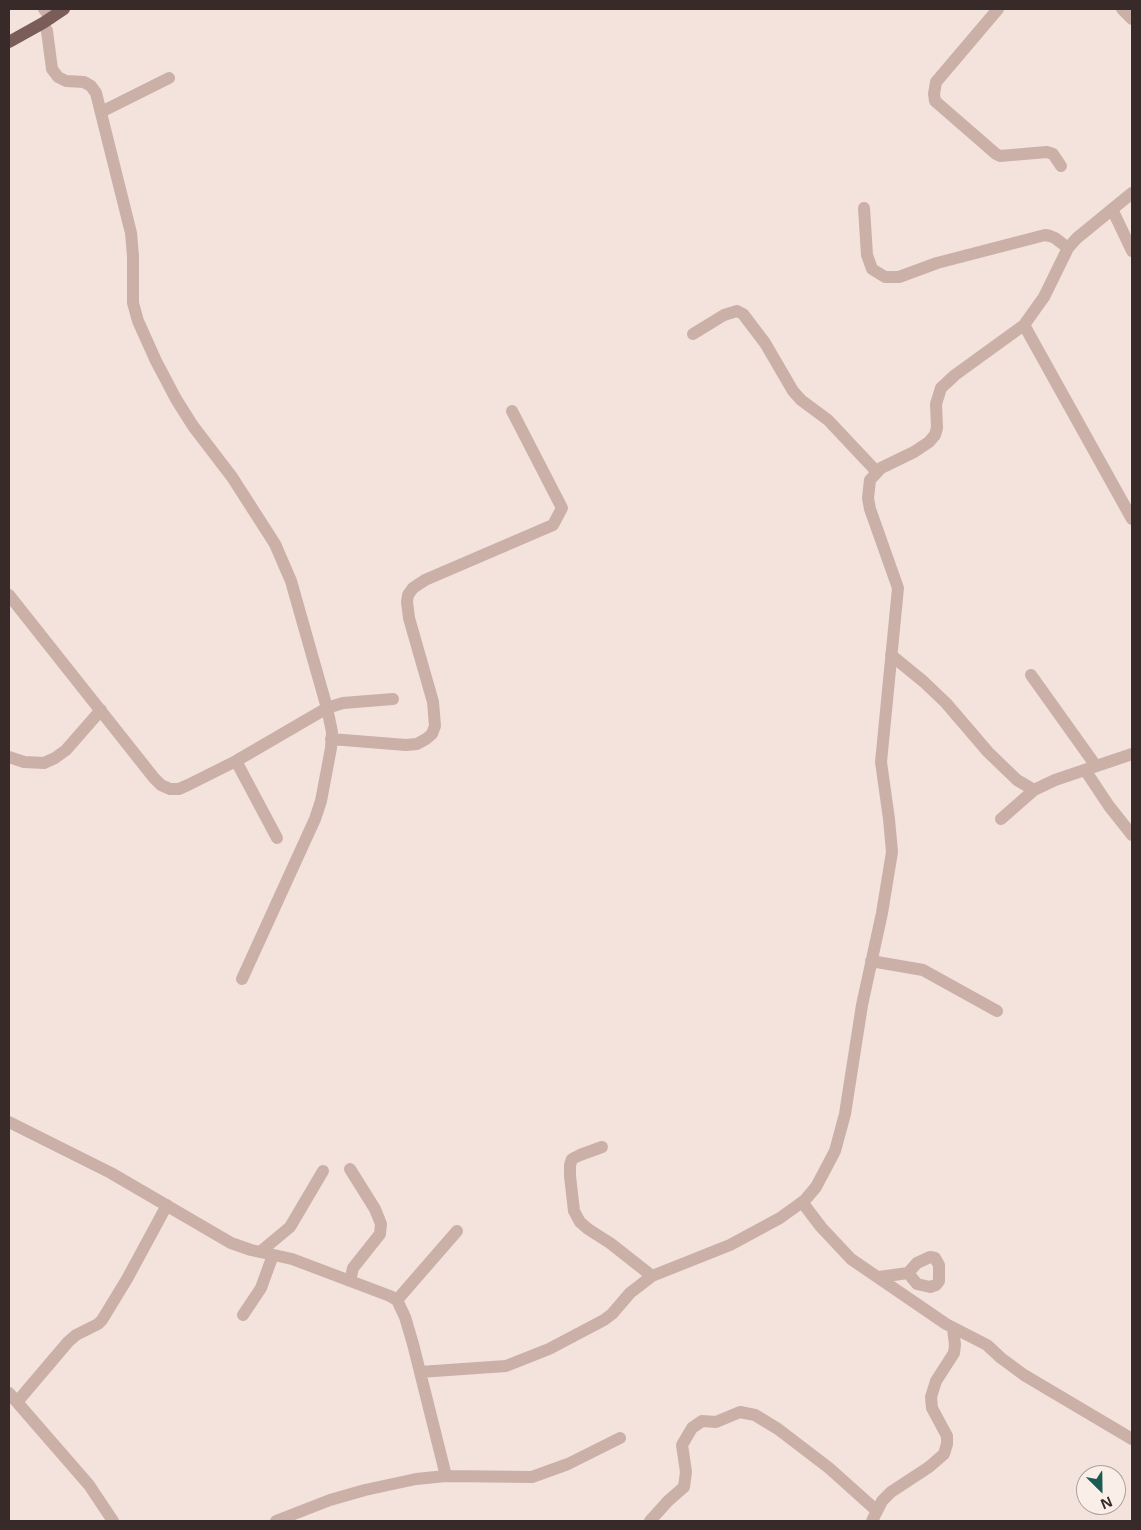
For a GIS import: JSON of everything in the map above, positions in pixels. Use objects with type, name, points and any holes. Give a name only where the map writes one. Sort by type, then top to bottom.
[{"type":"main road","points":[[9,42],[46,16],[64,9]]},
{"type":"street","points":[[998,9],[936,82],[935,101],[996,154],[1000,156],[1047,152],[1053,154],[1061,166]]},
{"type":"street","points":[[1122,9],[1132,19]]},
{"type":"street","points":[[46,16],[46,31],[52,69],[58,77],[66,81],[84,82],[91,86],[96,93],[131,233],[133,303],[138,321],[176,399],[193,426],[232,477],[278,550],[291,582],[327,708],[331,738],[326,778],[315,819],[242,979]]},
{"type":"street","points":[[101,112],[170,78]]},
{"type":"street","points":[[420,1372],[506,1366],[549,1349],[604,1320],[612,1314],[630,1293],[652,1276],[730,1244],[780,1218],[802,1202],[816,1187],[835,1151],[845,1114],[862,1005],[889,877],[892,852],[881,762],[898,588],[870,509],[868,488],[870,480],[876,471],[929,442],[935,435],[937,428],[936,404],[941,388],[974,361],[1024,325],[1044,297],[1068,248],[1077,238],[1132,193]]},
{"type":"street","points":[[864,208],[867,255],[872,269],[885,277],[899,277],[937,263],[1045,235],[1055,238],[1068,248]]},
{"type":"street","points":[[1112,209],[1132,252]]},
{"type":"street","points":[[693,334],[724,315],[737,311],[743,314],[766,342],[793,391],[801,400],[828,420],[876,471]]},
{"type":"street","points":[[1024,325],[1132,519]]},
{"type":"street","points":[[331,738],[406,745],[422,742],[432,734],[435,726],[434,702],[409,618],[408,594],[413,588],[426,580],[553,525],[562,508],[512,411]]},
{"type":"street","points":[[9,595],[154,778],[161,785],[170,789],[179,789],[236,761],[327,708],[343,704],[393,699]]},
{"type":"street","points":[[891,655],[946,703],[988,752],[1017,780],[1034,790]]},
{"type":"street","points":[[1031,675],[1090,768],[1109,806],[1132,835]]},
{"type":"street","points":[[9,757],[24,762],[44,762],[55,758],[66,750],[101,710]]},
{"type":"street","points":[[1001,820],[1034,790],[1132,754]]},
{"type":"street","points":[[236,761],[277,838]]},
{"type":"street","points":[[872,961],[923,970],[997,1012]]},
{"type":"street","points":[[9,1122],[111,1173],[231,1243],[292,1259],[390,1296],[396,1300],[405,1317],[446,1476]]},
{"type":"street","points":[[602,1147],[580,1154],[572,1159],[570,1176],[574,1211],[584,1226],[610,1243],[652,1276]]},
{"type":"street","points":[[350,1169],[375,1209],[381,1224],[380,1234],[353,1268],[350,1281]]},
{"type":"street","points":[[260,1252],[290,1227],[324,1171]]},
{"type":"street","points":[[802,1202],[821,1227],[846,1254],[953,1328],[987,1345],[1024,1375],[1132,1439]]},
{"type":"street","points":[[113,1521],[89,1485],[13,1397],[72,1338],[102,1320],[144,1249],[167,1205]]},
{"type":"street","points":[[396,1300],[457,1231]]},
{"type":"street","points":[[243,1315],[261,1288],[273,1255]]},
{"type":"street","points":[[879,1277],[908,1273]]},
{"type":"street","points":[[650,1521],[684,1487],[686,1472],[682,1445],[692,1428],[702,1421],[716,1422],[740,1412],[755,1415],[778,1429],[829,1468],[875,1516],[891,1492],[929,1467],[944,1454],[947,1436],[930,1402],[936,1381],[954,1353],[953,1328]]},
{"type":"street","points":[[276,1521],[330,1500],[416,1479],[446,1476],[532,1477],[568,1464],[620,1438]]}]
